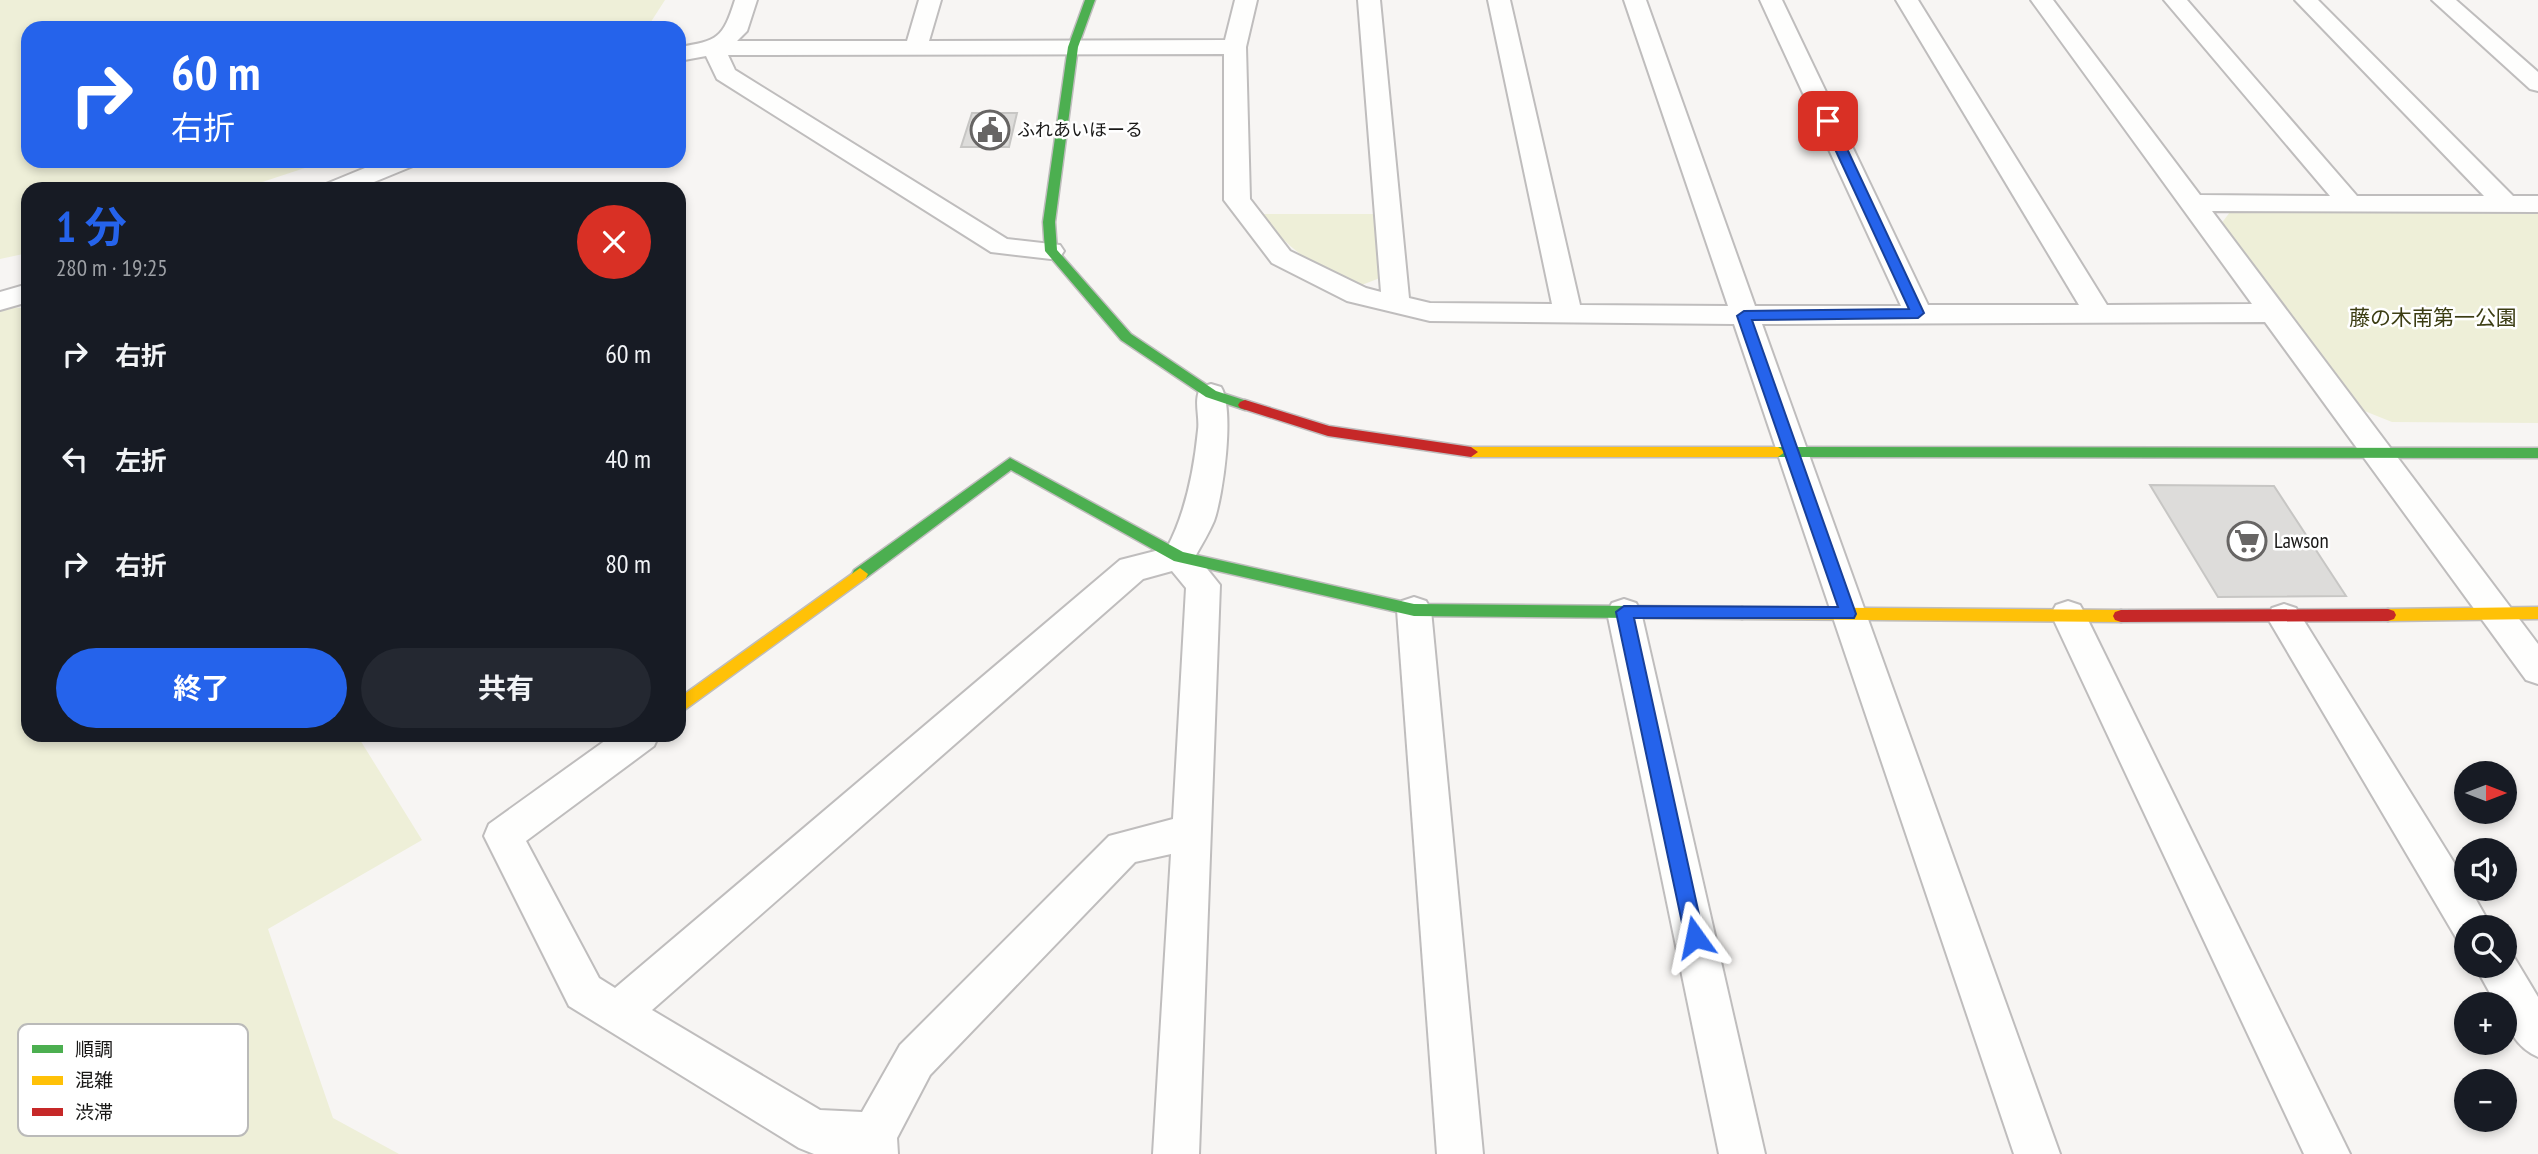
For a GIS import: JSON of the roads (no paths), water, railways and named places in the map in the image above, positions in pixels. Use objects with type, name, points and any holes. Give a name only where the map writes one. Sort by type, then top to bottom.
[{"type":"street","points":[[714,48],[736,31],[746,0]]},
{"type":"street","points":[[916,47],[930,0]]},
{"type":"street","points":[[1090,0],[1073,47],[1049,222],[1051,251],[1126,337],[1211,394],[1328,432],[1455,452],[2538,453]]},
{"type":"street","points":[[1245,0],[1235,47],[1237,200],[1281,257],[1357,295],[1430,312],[1744,316],[2272,313]]},
{"type":"street","points":[[1369,0],[1396,303]]},
{"type":"street","points":[[1499,0],[1568,314]]},
{"type":"street","points":[[1609,0],[1638,0],[1744,316],[2038,1154]]},
{"type":"street","points":[[1772,0],[1918,313]]},
{"type":"street","points":[[1907,0],[2098,313]]},
{"type":"street","points":[[2042,0],[2538,670]]},
{"type":"street","points":[[2175,0],[2349,202]]},
{"type":"street","points":[[2306,0],[2507,204]]},
{"type":"street","points":[[2443,0],[2538,84]]},
{"type":"street","points":[[686,53],[714,48],[1235,47]]},
{"type":"street","points":[[714,48],[725,74],[1000,246],[1051,251]]},
{"type":"street","points":[[352,182],[387,168]]},
{"type":"street","points":[[2193,203],[2538,204]]},
{"type":"street","points":[[0,301],[21,295]]},
{"type":"street","points":[[1180,557],[1198,520],[1214,428],[1211,394]]},
{"type":"street","points":[[686,702],[1010,463],[1180,557],[1414,610],[2284,617],[2538,614]]},
{"type":"street","points":[[1177,1154],[1203,585],[1180,557]]},
{"type":"street","points":[[618,1012],[1132,569],[1180,557]]},
{"type":"street","points":[[1414,610],[1460,1154]]},
{"type":"street","points":[[1624,612],[1742,1154]]},
{"type":"street","points":[[2068,614],[2328,1154]]},
{"type":"street","points":[[2284,617],[2464,915]]},
{"type":"street","points":[[631,742],[503,836],[584,992],[815,1132],[875,1144],[915,1060],[1123,848],[1191,832]]},
{"type":"street","points":[[2503,978],[2538,1036]]},
{"type":"place","name":"ふれあいほーる","points":[[990,130]]},
{"type":"place","name":"Lawson","points":[[2247,541]]},
{"type":"park label","name":"藤の木南第一公園","points":[[2433,318]]}]
